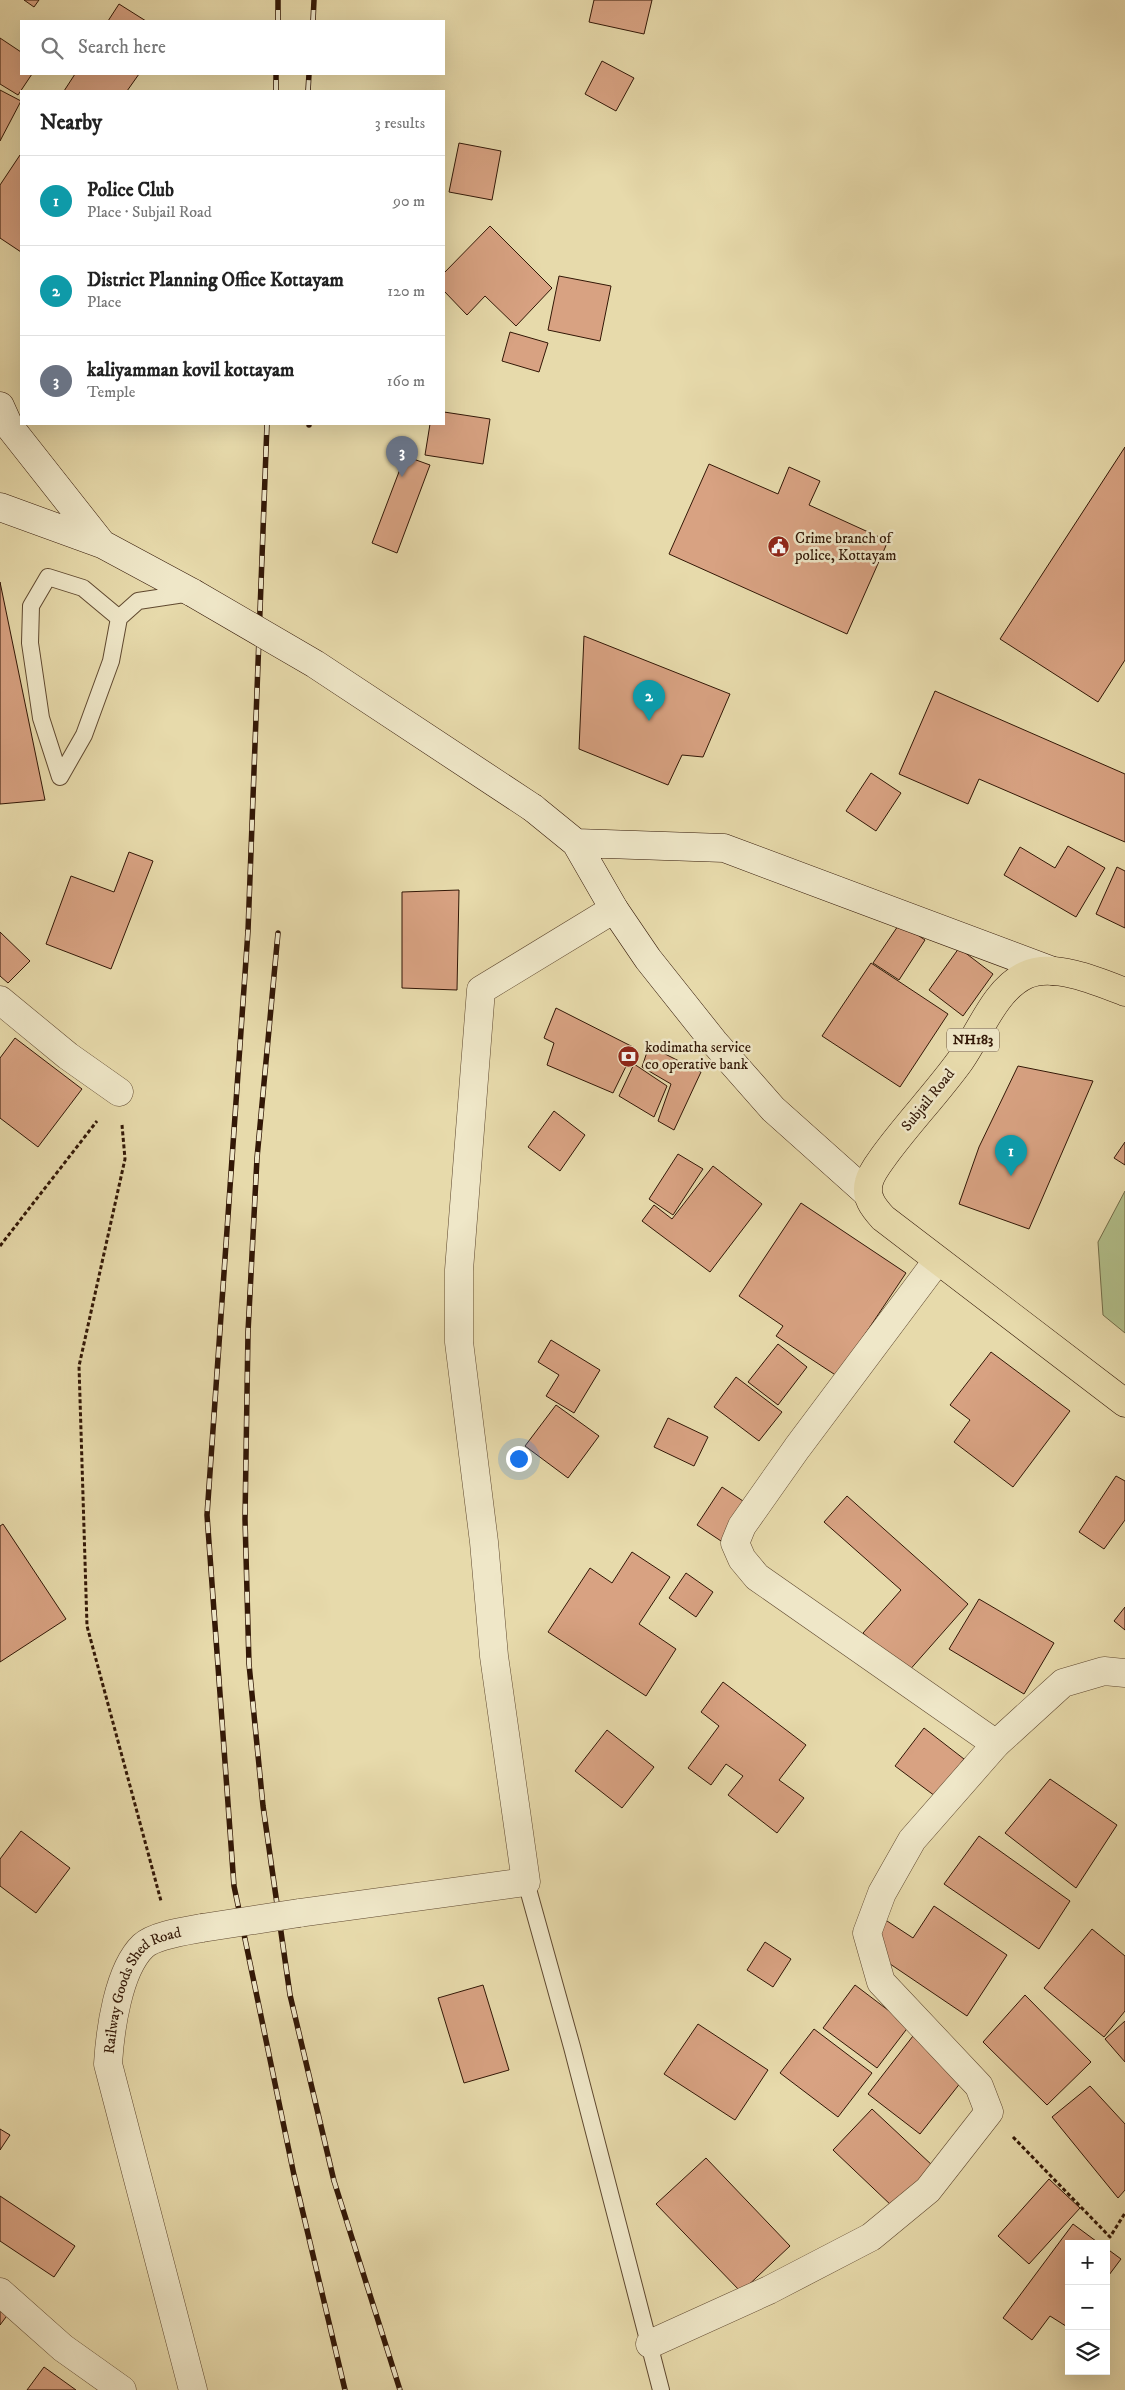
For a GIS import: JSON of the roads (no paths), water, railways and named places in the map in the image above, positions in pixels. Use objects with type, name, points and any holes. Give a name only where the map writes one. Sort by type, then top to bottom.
[{"type":"highway","name":"Subjail Road","points":[[867,1193],[869,1179],[878,1165],[897,1138],[960,1061],[1008,986],[1028,974],[1053,971],[1076,975],[1125,992]]},
{"type":"highway","points":[[867,1193],[872,1205],[883,1218],[1125,1403]]},
{"type":"street","points":[[0,406],[9,426],[102,544]]},
{"type":"street","points":[[0,507],[102,544],[193,593],[315,664],[533,808],[576,843],[614,909],[648,959],[708,1034],[774,1109],[867,1193]]},
{"type":"street","points":[[576,843],[724,848],[1053,971]]},
{"type":"street","points":[[526,1882],[494,1656],[484,1542],[459,1342],[459,1270],[481,990],[614,909]]},
{"type":"street","points":[[0,1000],[68,1056],[119,1092]]},
{"type":"street","points":[[937,1261],[797,1448],[742,1526],[735,1543],[742,1559],[757,1577],[996,1744]]},
{"type":"street","points":[[650,2344],[769,2290],[871,2237],[928,2190],[989,2112],[979,2086],[881,1982],[867,1933],[882,1893],[912,1840],[996,1744],[1063,1682],[1104,1671],[1125,1673]]},
{"type":"street","name":"Railway Goods Shed Road","points":[[193,2390],[108,2064],[112,2019],[130,1968],[144,1946],[170,1934],[202,1928],[526,1882]]},
{"type":"street","points":[[0,2292],[63,2348],[122,2390]]},
{"type":"lane","points":[[119,618],[83,588],[48,577],[31,606],[30,643],[41,718],[60,777],[84,735],[111,662],[119,618],[138,601],[193,593]]},
{"type":"lane","points":[[526,1882],[661,2390]]},
{"type":"railway","points":[[278,0],[278,20]]},
{"type":"railway","points":[[313,20],[314,0]]},
{"type":"railway","points":[[276,75],[276,90]]},
{"type":"railway","points":[[308,90],[309,75]]},
{"type":"railway","points":[[267,425],[248,931],[207,1515],[234,1886],[294,2175],[345,2390]]},
{"type":"railway","points":[[278,933],[257,1158],[248,1332],[245,1519],[249,1664],[263,1806],[290,1995],[334,2181],[400,2390]]},
{"type":"place","name":"kaliyamman kovil kottayam","points":[[402,477]]},
{"type":"place","name":"Crime branch of police, Kottayam","points":[[779,547]]},
{"type":"place","name":"District Planning Office Kottayam","points":[[649,721]]},
{"type":"place","name":"kodimatha service co operative bank","points":[[629,1056]]},
{"type":"place","name":"Police Club","points":[[1011,1176]]}]
